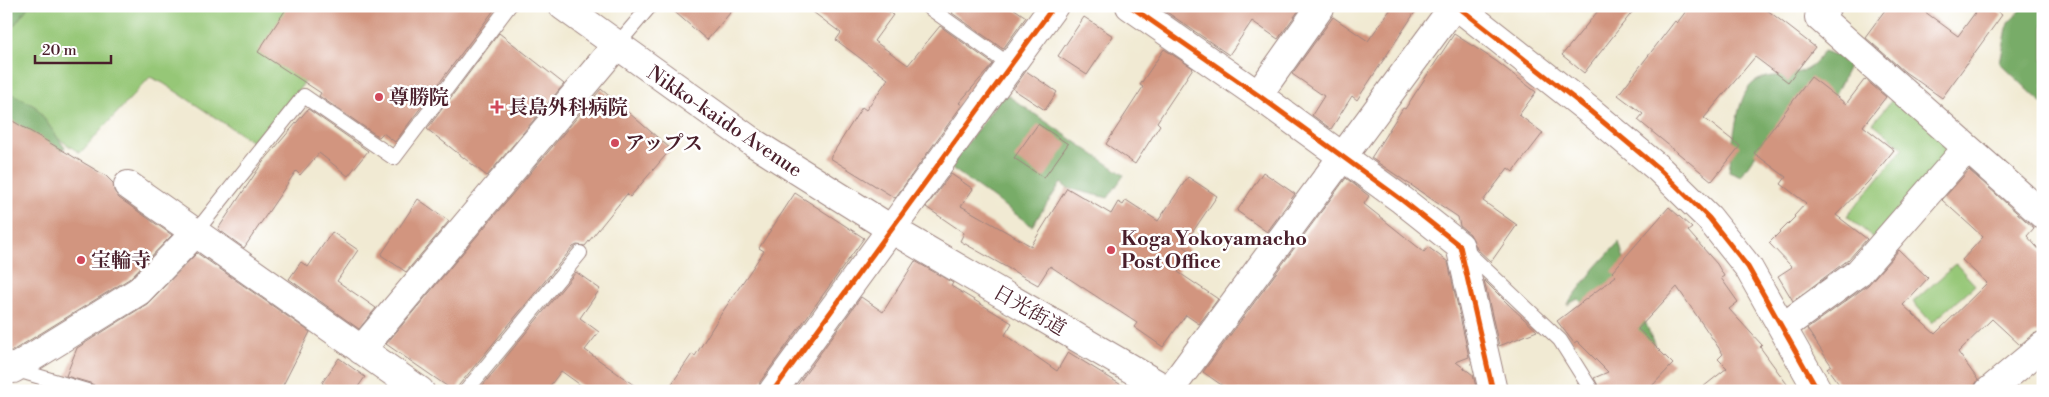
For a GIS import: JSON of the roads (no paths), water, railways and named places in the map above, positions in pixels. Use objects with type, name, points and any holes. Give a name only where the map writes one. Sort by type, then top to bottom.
[{"type":"street","name":"Nikko-kaido Avenue","points":[[563,6],[616,46],[754,143],[891,229]]},
{"type":"street","points":[[773,391],[1054,6]]},
{"type":"street","points":[[1130,6],[1342,156],[1460,246],[1493,391]]},
{"type":"street","points":[[1258,95],[1321,6]]},
{"type":"street","points":[[1169,391],[1342,156],[1456,6],[1597,116],[1659,169],[1710,218],[1748,267],[1818,391]]},
{"type":"street","points":[[1817,10],[2043,216]]},
{"type":"street","points":[[361,350],[616,46]]},
{"type":"street","points":[[1783,327],[1859,272],[1968,148]]},
{"type":"street","points":[[128,185],[420,391]]},
{"type":"street","name":"日光街道","points":[[891,229],[1169,391]]},
{"type":"street","points":[[10,367],[139,291],[195,233]]},
{"type":"street","points":[[1989,391],[2043,346]]},
{"type":"lane","points":[[195,233],[304,96],[394,158],[510,6]]},
{"type":"lane","points":[[616,46],[650,6]]},
{"type":"lane","points":[[927,6],[1011,66]]},
{"type":"lane","points":[[1460,246],[1560,340],[1592,391]]},
{"type":"lane","points":[[466,391],[580,252]]},
{"type":"lane","points":[[10,367],[87,391]]},
{"type":"place","name":"尊勝院","points":[[379,97]]},
{"type":"place","name":"長島外科病院","points":[[497,107]]},
{"type":"place","name":"アップス","points":[[615,143]]},
{"type":"place","name":"Koga Yokoyamacho Post Office","points":[[1111,250]]},
{"type":"place","name":"宝輪寺","points":[[81,260]]}]
